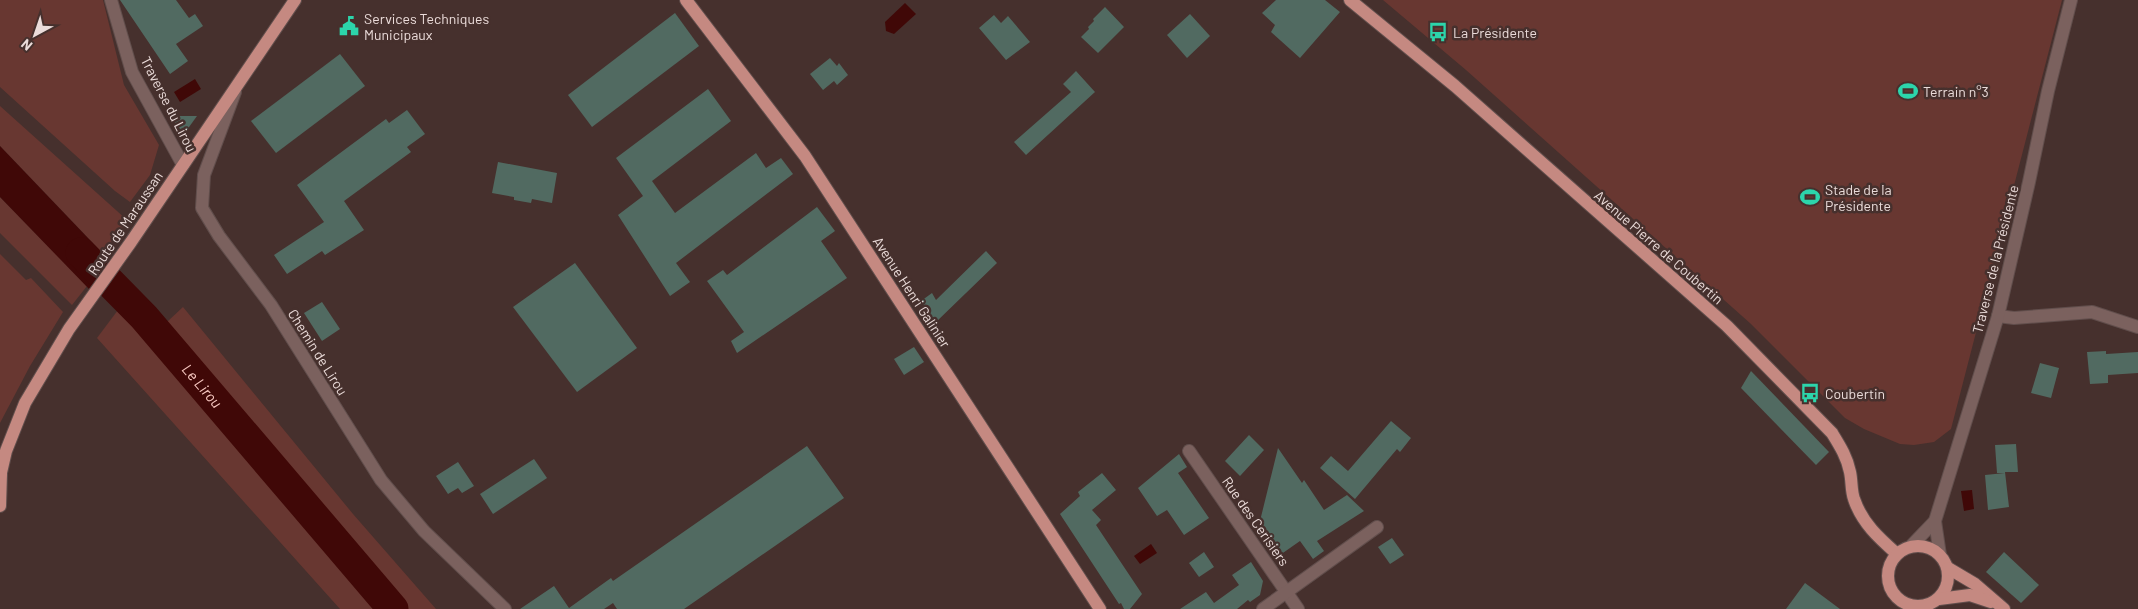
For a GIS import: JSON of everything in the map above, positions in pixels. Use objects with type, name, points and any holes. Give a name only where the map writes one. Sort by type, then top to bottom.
[{"type":"main road","name":"Route de Maraussan","points":[[0,506],[3,451],[25,403],[69,329],[131,242],[295,0]]},
{"type":"main road","name":"Avenue Henri Galinier","points":[[686,0],[805,156],[1100,609]]},
{"type":"main road","name":"Avenue Pierre de Coubertin","points":[[1350,0],[1455,86],[1727,326],[1832,433],[1844,451],[1850,472],[1853,498],[1862,518],[1879,538],[1897,554]]},
{"type":"main road","points":[[1912,546],[1932,549],[1940,555],[1948,568],[1975,584],[2001,607],[1970,595],[1939,599],[1923,608],[1904,603],[1891,590],[1888,570],[1897,554],[1912,546]]},
{"type":"main road","points":[[1939,599],[1948,585],[1948,568]]},
{"type":"street","name":"Traverse du Lirou","points":[[111,0],[132,72],[183,165]]},
{"type":"street","name":"Traverse de la Présidente","points":[[1940,555],[1935,521],[1998,316],[2048,91],[2071,0]]},
{"type":"street","name":"Chemin de Lirou","points":[[241,78],[204,175],[202,208],[219,236],[271,305],[381,480],[424,531],[504,609]]},
{"type":"street","points":[[1998,316],[2014,318],[2092,312],[2138,327]]},
{"type":"street","name":"Rue des Cerisiers","points":[[1189,451],[1298,609]]},
{"type":"street","name":"Traverse de la Présidente","points":[[1912,546],[1935,521]]},
{"type":"street","points":[[1263,609],[1377,527]]},
{"type":"shaded area","points":[[0,0],[103,0],[124,85],[159,145],[150,175],[130,202],[115,191],[0,87]]},
{"type":"shaded area","name":"Stade de la Présidente","points":[[1383,0],[2062,0],[1951,429],[1934,442],[1914,445],[1900,444],[1864,429],[1845,418],[1751,324],[1466,70]]},
{"type":"shaded area","points":[[905,3],[916,14],[894,34],[886,31],[885,22]]},
{"type":"shaded area","points":[[195,79],[201,89],[180,102],[174,92]]},
{"type":"shaded area","points":[[0,106],[127,220],[109,260],[0,146]]},
{"type":"shaded area","points":[[0,146],[109,260],[89,289],[0,197]]},
{"type":"shaded area","points":[[0,197],[87,286],[72,305],[0,233]]},
{"type":"shaded area","points":[[0,254],[26,280],[31,278],[63,312],[30,366],[0,423]]},
{"type":"shaded area","points":[[121,306],[148,332],[307,517],[320,507],[167,322],[183,307],[353,514],[436,609],[340,609],[97,338]]},
{"type":"shaded area","points":[[1972,490],[1974,509],[1964,511],[1961,491]]},
{"type":"shaded area","points":[[1151,544],[1157,553],[1140,564],[1134,556]]},
{"type":"building","points":[[120,0],[176,0],[189,18],[195,14],[203,26],[176,44],[188,61],[170,74]]},
{"type":"building","points":[[1276,0],[1325,0],[1340,12],[1300,58],[1271,32],[1275,25],[1262,13]]},
{"type":"building","points":[[1105,7],[1124,27],[1098,53],[1081,37],[1089,29],[1088,27],[1094,21],[1093,19]]},
{"type":"building","points":[[675,13],[699,46],[592,127],[568,95]]},
{"type":"building","points":[[1190,14],[1210,36],[1187,58],[1167,35]]},
{"type":"building","points":[[994,15],[1001,23],[1008,16],[1030,42],[1006,60],[979,28]]},
{"type":"building","points":[[340,54],[365,86],[276,153],[251,121]]},
{"type":"building","points":[[830,58],[837,66],[839,63],[848,75],[837,85],[834,81],[823,90],[810,74]]},
{"type":"building","points":[[1076,71],[1095,92],[1026,155],[1014,142],[1071,92],[1063,84]]},
{"type":"building","points":[[708,89],[731,121],[652,181],[675,213],[756,153],[766,168],[781,158],[793,174],[676,263],[690,282],[670,296],[618,215],[643,196],[616,158]]},
{"type":"building","points":[[407,110],[425,134],[407,147],[411,152],[344,201],[364,230],[325,255],[322,251],[287,274],[274,255],[324,222],[297,185],[386,119],[389,123]]},
{"type":"building","points":[[170,116],[197,116],[184,134]]},
{"type":"building","points":[[498,162],[557,173],[552,203],[532,199],[531,203],[514,200],[514,197],[492,193]]},
{"type":"building","points":[[817,207],[835,231],[821,241],[847,278],[737,353],[731,341],[744,332],[707,281],[723,270],[727,275]]},
{"type":"building","points":[[986,251],[997,263],[935,323],[921,301],[932,293],[936,300]]},
{"type":"building","points":[[575,263],[637,348],[577,392],[513,307]]},
{"type":"building","points":[[322,302],[340,329],[322,341],[304,313]]},
{"type":"building","points":[[914,347],[924,362],[904,375],[894,359]]},
{"type":"building","points":[[2106,351],[2106,354],[2138,352],[2138,373],[2108,375],[2108,383],[2090,384],[2087,352]]},
{"type":"building","points":[[2040,363],[2059,368],[2051,398],[2031,393]]},
{"type":"building","points":[[1751,371],[1829,452],[1816,465],[1741,388]]},
{"type":"building","points":[[1391,421],[1411,438],[1400,452],[1397,449],[1355,499],[1320,468],[1331,456],[1348,471]]},
{"type":"building","points":[[1249,435],[1264,450],[1240,476],[1225,461]]},
{"type":"building","points":[[2016,444],[2018,472],[2005,472],[2009,507],[1988,510],[1985,475],[2005,473],[1997,473],[1995,445]]},
{"type":"building","points":[[807,446],[844,498],[684,609],[617,609],[613,603],[604,609],[520,609],[554,586],[569,608],[611,578],[613,581]]},
{"type":"building","points":[[1278,448],[1302,483],[1304,480],[1324,510],[1347,495],[1364,511],[1317,541],[1324,551],[1313,559],[1300,541],[1280,555],[1259,525]]},
{"type":"building","points":[[1179,454],[1187,467],[1178,473],[1209,518],[1184,535],[1167,510],[1157,516],[1138,488]]},
{"type":"building","points":[[534,459],[547,478],[493,514],[480,494]]},
{"type":"building","points":[[458,462],[474,486],[462,493],[458,488],[448,494],[436,476]]},
{"type":"building","points":[[1102,473],[1116,490],[1092,510],[1101,520],[1096,525],[1142,594],[1130,609],[1124,609],[1121,603],[1119,604],[1060,514],[1080,496],[1078,492]]},
{"type":"building","points":[[1392,538],[1404,555],[1390,564],[1378,547]]},
{"type":"building","points":[[1204,552],[1214,567],[1199,577],[1189,563]]},
{"type":"building","points":[[2004,552],[2039,585],[2021,603],[1986,572]]},
{"type":"building","points":[[1251,562],[1263,581],[1260,595],[1250,602],[1248,600],[1237,609],[1180,609],[1206,592],[1214,603],[1239,585],[1232,575]]},
{"type":"building","points":[[1805,583],[1840,609],[1786,609]]},
{"type":"waterway","name":"Le Lirou","points":[[81,253],[144,317],[393,609]]},
{"type":"place","name":"Services Techniques Municipaux","points":[[349,26]]},
{"type":"place","name":"La Présidente","points":[[1438,32]]},
{"type":"place","name":"Terrain n°3","points":[[1908,91]]},
{"type":"place","name":"Stade de la Présidente","points":[[1810,197]]},
{"type":"place","name":"Coubertin","points":[[1810,393]]}]
